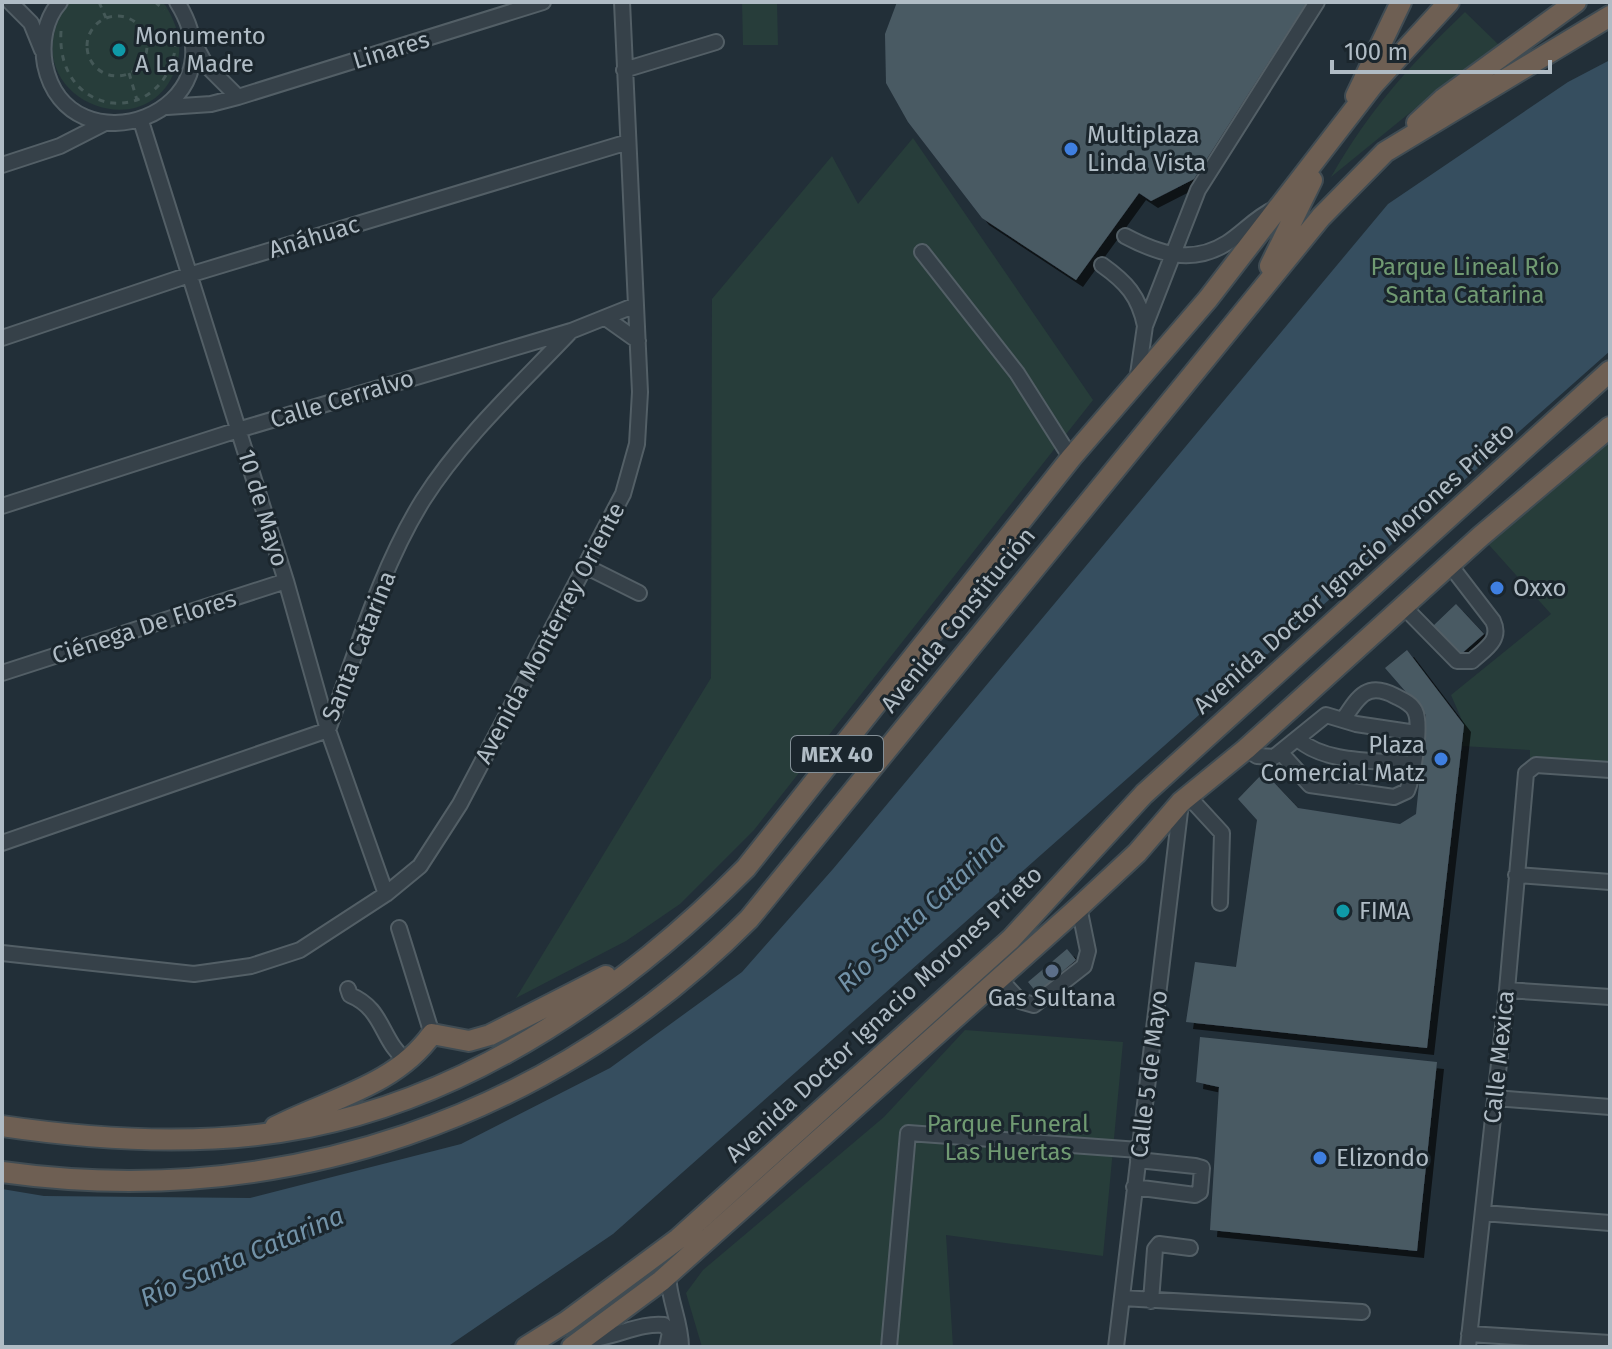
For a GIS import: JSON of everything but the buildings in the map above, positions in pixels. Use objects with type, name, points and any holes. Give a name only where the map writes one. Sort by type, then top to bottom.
[{"type":"highway","points":[[1348,119],[1365,71],[1401,2]]},
{"type":"highway","name":"Avenida Constitución","points":[[2,1126],[99,1138],[181,1140],[261,1135],[349,1117],[467,1074],[537,1034],[637,966],[694,919],[746,868],[1071,458],[1281,206],[1400,52],[1449,2]]},
{"type":"highway","points":[[1385,152],[1443,99],[1576,2]]},
{"type":"highway","name":"Avenida Constitución","points":[[2,1172],[45,1178],[177,1180],[262,1170],[347,1154],[469,1113],[546,1075],[619,1030],[687,978],[749,919],[1321,217],[1385,152],[1610,16]]},
{"type":"highway","points":[[1256,297],[1330,144]]},
{"type":"highway","name":"Avenida Doctor Ignacio Morones Prieto","points":[[526,1347],[566,1322],[678,1239],[1011,939],[1144,794],[1610,371]]},
{"type":"highway","name":"Avenida Doctor Ignacio Morones Prieto","points":[[577,1344],[668,1275],[1079,907],[1137,853],[1185,799],[1246,749],[1450,565],[1607,432]]},
{"type":"highway","points":[[261,1135],[357,1092],[418,1055],[432,1034],[469,1041],[490,1035],[575,990],[637,966]]},
{"type":"street","points":[[10,2],[31,23],[43,52],[48,77],[61,98],[81,115],[105,123],[141,121],[167,107],[183,89],[192,66],[194,43]]},
{"type":"street","points":[[43,52],[45,29],[60,2]]},
{"type":"street","points":[[177,2],[188,20],[194,43],[206,65],[238,97]]},
{"type":"street","name":"Linares","points":[[167,107],[194,106],[238,97],[543,2]]},
{"type":"street","name":"Avenida Monterrey Oriente","points":[[2,953],[194,974],[251,966],[300,950],[386,894],[420,866],[460,804],[623,494],[637,444],[638,341],[622,2]]},
{"type":"street","points":[[1136,383],[1145,326],[1198,190],[1317,2]]},
{"type":"street","points":[[624,70],[716,42]]},
{"type":"street","name":"10 de Mayo","points":[[141,121],[286,581],[328,730],[386,894]]},
{"type":"street","points":[[2,165],[60,146],[105,123]]},
{"type":"street","name":"Anáhuac","points":[[2,338],[189,275],[628,142]]},
{"type":"street","points":[[1125,236],[1171,256],[1192,256],[1211,251],[1262,214],[1281,206]]},
{"type":"street","points":[[922,252],[1017,373],[1071,458]]},
{"type":"street","points":[[1102,265],[1124,281],[1136,295],[1145,326]]},
{"type":"street","name":"Calle Cerralvo","points":[[2,506],[238,430],[571,331],[636,305]]},
{"type":"street","points":[[607,319],[638,341]]},
{"type":"street","name":"Santa Catarina","points":[[2,843],[328,730],[400,542],[424,498],[470,438],[571,331]]},
{"type":"street","points":[[1405,608],[1457,661],[1472,661],[1495,640],[1497,629],[1493,621],[1450,565]]},
{"type":"street","points":[[585,566],[639,593]]},
{"type":"street","name":"Ciénega De Flores","points":[[2,673],[286,581]]},
{"type":"street","points":[[1281,753],[1291,768],[1310,785],[1394,797],[1407,791],[1417,718],[1411,705],[1382,689],[1360,695],[1343,720]]},
{"type":"street","points":[[1291,768],[1303,744],[1326,715],[1416,733]]},
{"type":"street","points":[[1246,749],[1267,758],[1303,744],[1413,764]]},
{"type":"street","name":"Calle Mexica","points":[[1468,1341],[1507,990],[1526,773],[1530,767],[1610,770]]},
{"type":"street","points":[[1185,799],[1222,833],[1220,903]]},
{"type":"street","name":"Calle 5 de Mayo","points":[[1116,1347],[1185,799]]},
{"type":"street","points":[[1516,875],[1610,882]]},
{"type":"street","points":[[1000,979],[1020,1001],[1034,1005],[1084,966],[1088,951],[1079,907]]},
{"type":"street","points":[[399,928],[432,1034]]},
{"type":"street","points":[[348,989],[350,995],[372,1007],[390,1048],[407,1062]]},
{"type":"street","points":[[1507,990],[1610,997]]},
{"type":"street","points":[[1495,1098],[1610,1107]]},
{"type":"street","points":[[889,1347],[908,1133],[1138,1155],[1202,1168],[1200,1192],[1195,1195],[1134,1187]]},
{"type":"street","points":[[1483,1213],[1610,1223]]},
{"type":"street","points":[[1151,1301],[1155,1249],[1159,1244],[1190,1248]]},
{"type":"street","points":[[668,1275],[670,1305],[681,1333],[681,1347]]},
{"type":"street","points":[[1122,1298],[1362,1312]]},
{"type":"street","points":[[577,1344],[609,1339],[654,1324],[664,1325],[670,1332],[667,1347]]},
{"type":"street","points":[[1468,1341],[1610,1343]]},
{"type":"path","points":[[99,2],[106,18]]},
{"type":"path","points":[[155,2],[168,17]]},
{"type":"path","points":[[126,17],[143,30],[147,50],[144,60],[129,73],[110,75],[95,65],[90,57],[88,39],[92,30],[106,18],[126,17]]},
{"type":"path","points":[[61,29],[60,54],[69,78],[88,96],[112,104],[137,101],[154,92],[166,78],[174,61],[174,34]]},
{"type":"path","points":[[129,73],[137,101]]},
{"type":"green space","points":[[69,2],[162,2],[166,6],[174,21],[179,53],[175,70],[159,95],[136,107],[111,109],[86,101],[66,85],[54,62],[54,34]]},
{"type":"green space","points":[[742,2],[777,2],[778,45],[743,45]]},
{"type":"green space","points":[[1465,12],[1501,47],[1412,111],[1331,177],[1360,130],[1391,90]]},
{"type":"green space","points":[[913,138],[1093,400],[754,830],[680,904],[626,941],[516,998],[711,678],[712,299],[832,156],[858,204]]},
{"type":"green space","points":[[1610,427],[1610,770],[1530,767],[1530,750],[1462,746],[1464,725],[1451,695],[1551,614],[1481,536]]},
{"type":"green space","name":"Parque Funeral Las Huertas","points":[[965,1030],[1123,1042],[1103,1256],[946,1235],[953,1347],[702,1347],[686,1293],[703,1270],[884,1117]]},
{"type":"water","name":"Río Santa Catarina","points":[[1610,60],[1610,351],[613,1234],[447,1347],[2,1347],[2,1189],[44,1196],[250,1198],[461,1144],[610,1068],[742,972],[833,869],[1388,204],[1568,82]]},
{"type":"place","name":"Monumento A La Madre","points":[[119,50]]},
{"type":"place","name":"Multiplaza Linda Vista","points":[[1071,149]]},
{"type":"place","name":"Oxxo","points":[[1497,588]]},
{"type":"place","name":"Plaza Comercial Matz","points":[[1441,759]]},
{"type":"place","name":"FIMA","points":[[1343,911]]},
{"type":"place","name":"Gas Sultana","points":[[1052,971]]},
{"type":"place","name":"Elizondo","points":[[1320,1158]]},
{"type":"park label","name":"Parque Lineal Río Santa Catarina","points":[[1465,281]]}]
